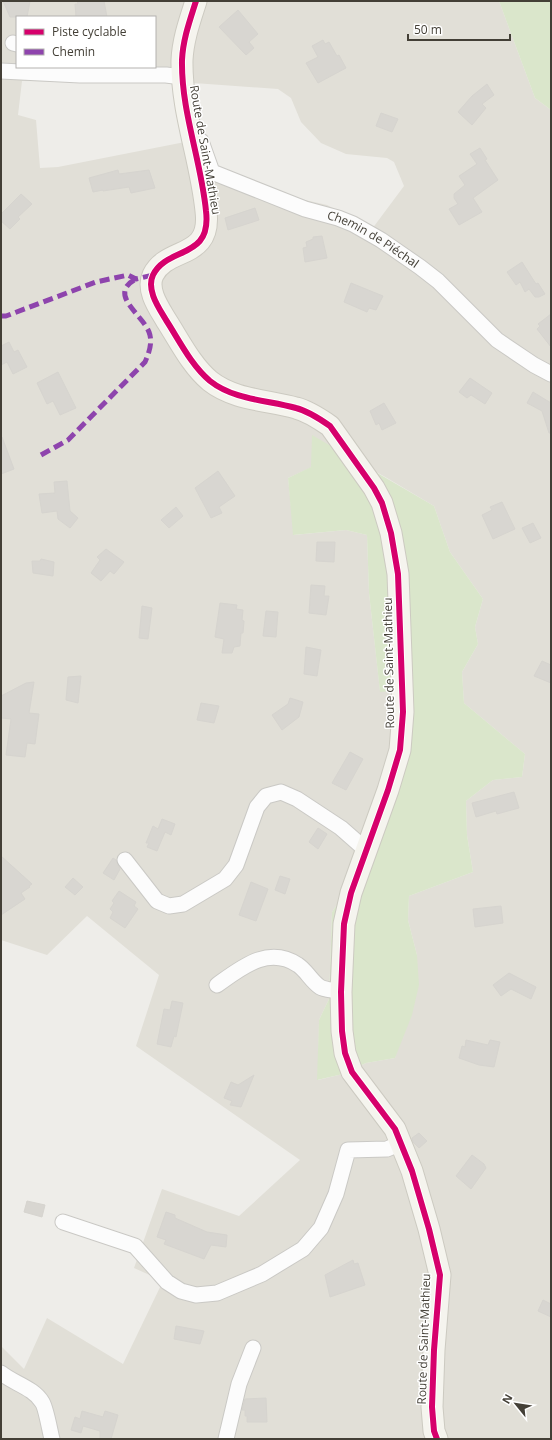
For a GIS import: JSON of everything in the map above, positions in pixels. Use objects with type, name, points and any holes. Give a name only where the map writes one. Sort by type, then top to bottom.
[{"type":"street","name":"Route de Saint-Mathieu","points":[[196,1],[186,33],[182,77],[185,104],[202,182],[207,213],[205,231],[204,237],[196,245],[163,264],[153,275],[151,290],[156,302],[191,360],[210,380],[221,388],[235,394],[251,399],[297,408],[330,426],[374,488],[382,503],[391,533],[398,574],[403,712],[400,750],[388,790],[351,893],[344,924],[341,992],[342,1031],[345,1053],[352,1072],[395,1129],[401,1143],[412,1171],[429,1229],[440,1275],[434,1350],[432,1407],[434,1431],[437,1439]]},
{"type":"street","points":[[1,71],[39,70],[80,75],[166,75],[182,77]]},
{"type":"street","name":"Chemin de Piéchal","points":[[191,128],[197,133],[201,141],[212,172],[305,209],[338,218],[353,224],[381,240],[438,281],[497,340],[534,365],[551,374]]},
{"type":"street","points":[[125,860],[158,901],[169,906],[183,904],[226,880],[236,866],[257,807],[266,796],[282,792],[297,799],[341,828],[366,850]]},
{"type":"street","points":[[217,985],[246,964],[265,957],[283,958],[298,965],[320,988],[341,992]]},
{"type":"street","points":[[63,1222],[135,1246],[167,1282],[181,1291],[196,1295],[217,1293],[262,1274],[303,1250],[321,1228],[336,1194],[348,1150],[387,1149],[401,1143]]},
{"type":"street","points":[[226,1439],[239,1384],[253,1348]]},
{"type":"street","points":[[1,1373],[28,1389],[43,1402],[52,1439]]},
{"type":"shaded area","points":[[1,1],[499,1],[535,98],[551,110],[551,1439],[1,1439],[1,1346],[24,1369],[47,1318],[123,1364],[163,1281],[134,1268],[162,1189],[239,1216],[300,1160],[136,1046],[159,975],[87,916],[47,955],[1,940]],"holes":[[[22,81],[194,83],[278,89],[291,98],[301,122],[321,143],[346,154],[387,158],[394,162],[404,186],[372,229],[327,205],[283,195],[215,167],[185,142],[58,167],[40,168],[36,120],[18,115]],[[312,436],[434,506],[450,552],[483,599],[475,627],[478,644],[462,672],[464,703],[525,754],[522,777],[493,780],[466,801],[467,835],[473,872],[409,896],[408,920],[417,955],[395,1058],[366,1063],[343,1074],[318,1080],[319,1020],[329,999],[332,912],[370,857],[410,689],[380,691],[369,593],[367,535],[346,530],[294,535],[288,478],[312,467]]]},
{"type":"green space","points":[[499,1],[551,1],[551,110],[535,98]]},
{"type":"green space","points":[[312,435],[434,506],[450,552],[483,599],[475,627],[478,644],[462,672],[464,703],[525,754],[522,777],[493,780],[466,801],[467,835],[473,872],[409,896],[408,920],[417,955],[419,985],[412,1015],[395,1058],[366,1063],[343,1074],[317,1080],[319,1020],[329,999],[332,912],[370,857],[410,689],[380,692],[369,593],[367,535],[346,530],[293,535],[288,478],[311,467]]},
{"type":"building","points":[[3,1],[30,1],[27,16],[10,17]]},
{"type":"building","points":[[77,1],[104,1],[107,16],[76,16],[75,4],[78,4]]},
{"type":"building","points":[[238,10],[258,34],[249,42],[254,48],[246,55],[219,27]]},
{"type":"building","points":[[323,40],[325,44],[329,42],[337,56],[339,55],[346,68],[318,83],[306,63],[318,57],[312,46]]},
{"type":"building","points":[[487,84],[494,95],[482,104],[486,108],[472,125],[458,112],[472,96]]},
{"type":"building","points":[[381,113],[398,119],[392,132],[376,126]]},
{"type":"building","points":[[480,148],[487,159],[485,160],[498,180],[473,198],[482,212],[459,225],[449,209],[458,204],[454,198],[454,194],[465,185],[459,176],[477,164],[470,154]]},
{"type":"building","points":[[118,170],[119,174],[149,170],[155,188],[131,193],[129,187],[93,192],[89,178]]},
{"type":"building","points":[[21,194],[32,204],[18,217],[20,219],[10,229],[1,221],[1,214]]},
{"type":"building","points":[[255,208],[259,220],[228,230],[225,218]]},
{"type":"building","points":[[322,236],[327,258],[305,262],[303,248],[307,247],[306,242],[313,239],[313,237]]},
{"type":"building","points":[[522,262],[536,284],[538,283],[545,294],[535,297],[529,289],[525,292],[520,282],[516,285],[507,272]]},
{"type":"building","points":[[351,283],[383,296],[376,310],[369,308],[367,312],[344,302]]},
{"type":"building","points":[[551,314],[551,347],[537,329],[540,326],[538,324]]},
{"type":"building","points":[[9,342],[14,352],[18,350],[27,367],[13,374],[7,362],[1,365],[1,346]]},
{"type":"building","points":[[58,372],[76,408],[60,415],[53,401],[47,404],[37,383]]},
{"type":"building","points":[[470,378],[492,393],[485,404],[471,395],[467,398],[459,392]]},
{"type":"building","points":[[533,392],[551,403],[551,433],[549,433],[542,411],[527,403]]},
{"type":"building","points":[[384,403],[396,423],[382,430],[379,423],[376,425],[370,411]]},
{"type":"building","points":[[1,437],[14,469],[1,474]]},
{"type":"building","points":[[218,471],[235,496],[219,507],[222,513],[211,518],[195,488]]},
{"type":"building","points":[[67,481],[70,511],[78,518],[70,528],[58,519],[57,511],[42,513],[39,494],[55,493],[54,482]]},
{"type":"building","points":[[502,502],[515,529],[493,539],[482,515],[492,510],[490,507]]},
{"type":"building","points":[[176,507],[183,516],[169,528],[161,520]]},
{"type":"building","points":[[533,523],[541,538],[530,543],[522,528]]},
{"type":"building","points":[[317,542],[335,542],[334,562],[316,561]]},
{"type":"building","points":[[106,549],[124,562],[114,574],[110,571],[101,581],[91,573],[100,560],[97,557]]},
{"type":"building","points":[[41,559],[54,562],[53,576],[33,573],[32,561],[40,561]]},
{"type":"building","points":[[311,585],[325,586],[324,596],[329,596],[326,615],[309,613]]},
{"type":"building","points":[[220,603],[237,605],[236,609],[243,610],[243,633],[241,633],[240,646],[234,647],[232,653],[222,653],[224,639],[215,637]]},
{"type":"building","points":[[142,606],[152,608],[148,639],[139,638]]},
{"type":"building","points":[[266,611],[278,612],[276,637],[263,636]]},
{"type":"building","points":[[306,647],[321,650],[317,676],[304,674]]},
{"type":"building","points":[[542,661],[551,665],[551,683],[534,676]]},
{"type":"building","points":[[81,676],[78,703],[66,700],[68,677]]},
{"type":"building","points":[[34,682],[29,713],[39,714],[35,744],[27,743],[25,757],[6,755],[11,719],[1,718],[1,696],[26,683]]},
{"type":"building","points":[[290,698],[303,702],[299,717],[282,730],[272,715],[288,704]]},
{"type":"building","points":[[201,703],[219,706],[214,723],[197,720]]},
{"type":"building","points":[[350,752],[363,759],[346,790],[332,783]]},
{"type":"building","points":[[514,792],[519,808],[497,814],[496,811],[476,817],[472,803]]},
{"type":"building","points":[[162,819],[175,824],[171,835],[165,832],[157,851],[147,847],[149,843],[146,843],[153,826],[158,829]]},
{"type":"building","points":[[318,828],[327,834],[318,849],[309,842]]},
{"type":"building","points":[[1,856],[32,884],[21,893],[25,899],[1,915]]},
{"type":"building","points":[[113,858],[116,860],[120,869],[114,880],[103,873]]},
{"type":"building","points":[[280,876],[290,879],[285,894],[275,890]]},
{"type":"building","points":[[73,878],[83,887],[75,895],[65,887]]},
{"type":"building","points":[[251,882],[268,889],[256,921],[239,915]]},
{"type":"building","points":[[119,891],[136,902],[134,906],[138,909],[125,928],[110,918],[113,912],[110,909],[114,903],[112,901]]},
{"type":"building","points":[[501,906],[503,923],[475,927],[473,909]]},
{"type":"building","points":[[509,973],[536,987],[531,999],[511,989],[501,996],[493,985]]},
{"type":"building","points":[[172,1001],[183,1003],[176,1037],[174,1036],[171,1047],[157,1044],[164,1009],[170,1010]]},
{"type":"building","points":[[466,1040],[488,1045],[490,1040],[500,1042],[494,1067],[479,1065],[459,1058],[462,1046],[465,1047]]},
{"type":"building","points":[[254,1075],[241,1107],[230,1105],[232,1101],[224,1098],[231,1082],[238,1085]]},
{"type":"building","points":[[419,1133],[427,1141],[419,1148],[413,1142],[412,1138]]},
{"type":"building","points":[[472,1155],[484,1164],[486,1168],[471,1189],[456,1176]]},
{"type":"building","points":[[27,1201],[45,1205],[42,1217],[24,1212]]},
{"type":"building","points":[[166,1212],[175,1215],[175,1218],[207,1232],[227,1235],[226,1247],[211,1245],[204,1259],[164,1244],[166,1240],[157,1237]]},
{"type":"building","points":[[353,1260],[354,1264],[358,1263],[365,1285],[330,1297],[325,1275]]},
{"type":"building","points":[[543,1300],[551,1304],[551,1317],[538,1311]]},
{"type":"building","points":[[176,1326],[204,1331],[200,1344],[174,1339]]},
{"type":"building","points":[[266,1398],[267,1422],[247,1422],[245,1410],[242,1410],[245,1399]]},
{"type":"building","points":[[82,1411],[103,1417],[105,1411],[118,1415],[111,1439],[100,1439],[100,1431],[83,1426],[81,1433],[71,1430],[75,1417],[80,1419]]},
{"type":"marked path","points":[[1,316],[6,316],[96,282],[128,275],[136,279],[153,275]]},
{"type":"marked path","points":[[41,455],[68,440],[145,362],[151,340],[149,332],[129,304],[125,291],[128,285],[136,279]]},
{"type":"cycle path","points":[[196,1],[187,30],[182,60],[185,98],[200,173],[206,211],[206,227],[202,238],[196,245],[168,260],[160,266],[153,275],[151,287],[154,299],[186,352],[197,368],[210,381],[219,387],[240,396],[300,409],[330,426],[374,488],[382,503],[391,533],[398,574],[403,712],[400,750],[388,790],[351,893],[344,924],[341,992],[342,1031],[345,1053],[352,1072],[395,1129],[412,1171],[429,1229],[440,1275],[434,1350],[432,1407],[434,1431],[437,1439]]}]
